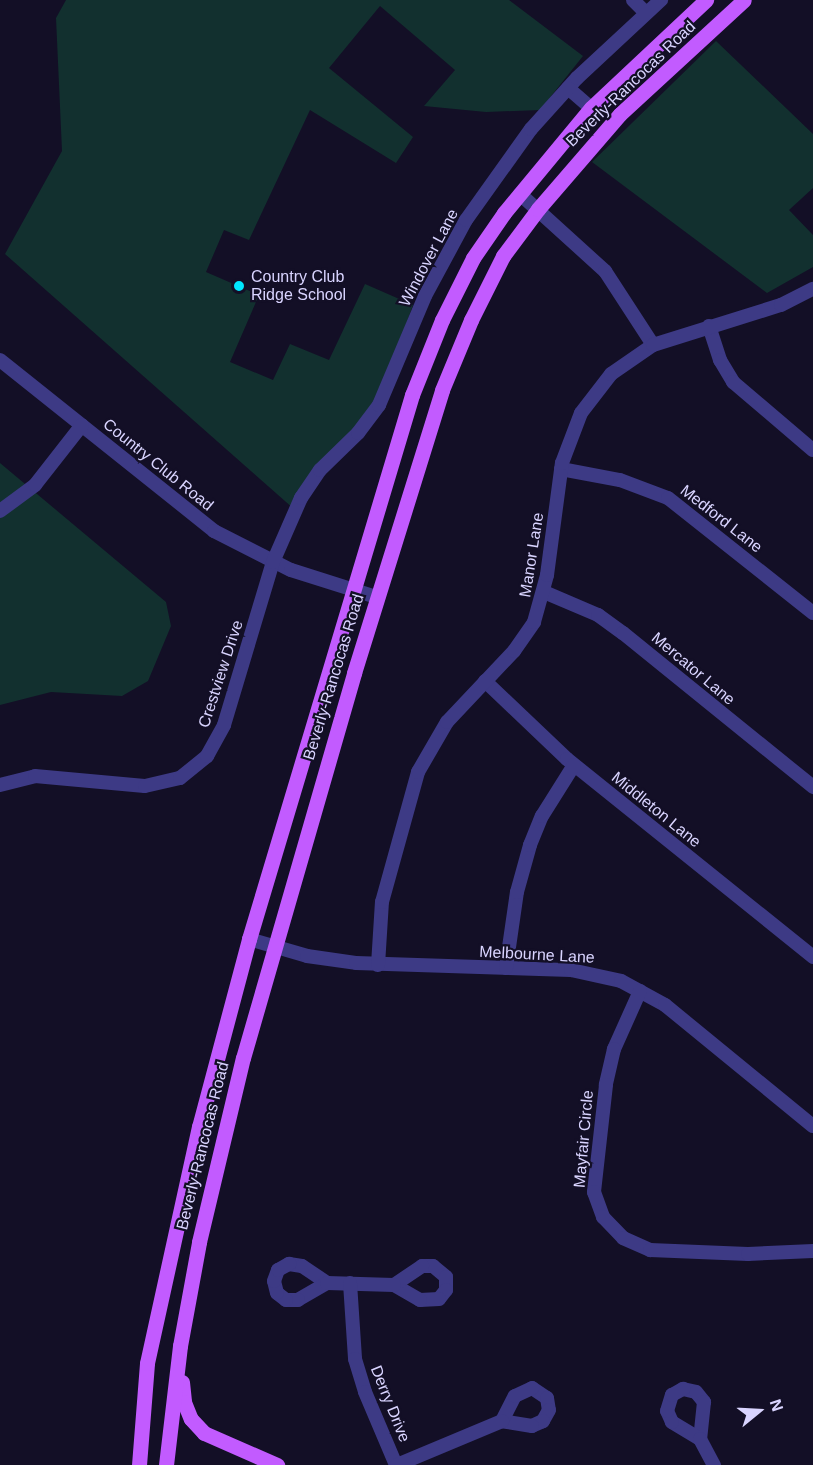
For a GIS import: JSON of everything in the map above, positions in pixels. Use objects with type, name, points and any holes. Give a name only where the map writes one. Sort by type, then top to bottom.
[{"type":"main road","name":"Beverly-Rancocas Road","points":[[139,1465],[147,1364],[163,1279],[249,939],[412,395],[442,320],[473,258],[520,194],[591,108],[706,0]]},
{"type":"main road","name":"Beverly-Rancocas Road","points":[[166,1465],[180,1346],[199,1242],[273,945],[376,597],[442,390],[467,330],[503,256],[538,209],[620,114],[744,0]]},
{"type":"main road","points":[[180,1346],[184,1402],[191,1419],[222,1444],[277,1465]]},
{"type":"main road","points":[[128,1465],[141,1427]]},
{"type":"street","points":[[633,0],[646,13]]},
{"type":"street","name":"Windover Lane","points":[[273,562],[310,483],[358,433],[379,405],[434,276],[466,220],[503,164],[568,88],[661,0]]},
{"type":"street","points":[[568,88],[591,108]]},
{"type":"street","points":[[520,194],[605,271],[653,345]]},
{"type":"street","name":"Manor Lane","points":[[378,965],[382,902],[418,772],[447,722],[524,637],[540,607],[561,469],[573,429],[590,399],[611,374],[653,345],[781,304],[813,289]]},
{"type":"street","points":[[709,326],[720,360],[733,382],[813,450]]},
{"type":"street","name":"Country Club Road","points":[[0,360],[199,521],[273,562],[376,597]]},
{"type":"street","points":[[0,511],[35,485],[82,425]]},
{"type":"street","name":"Medford Lane","points":[[561,469],[636,484],[668,498],[813,613]]},
{"type":"street","name":"Crestview Drive","points":[[0,785],[35,776],[145,786],[163,784],[195,769],[207,756],[224,725],[273,562]]},
{"type":"street","name":"Mercator Lane","points":[[544,592],[598,615],[623,633],[813,787]]},
{"type":"street","name":"Middleton Lane","points":[[484,681],[574,765],[813,957]]},
{"type":"street","points":[[506,968],[517,892],[530,845],[542,816],[574,765]]},
{"type":"street","name":"Melbourne Lane","points":[[249,939],[321,959],[378,965],[588,972],[640,991],[672,1011],[813,1125]]},
{"type":"street","name":"Mayfair Circle","points":[[640,991],[614,1049],[606,1085],[594,1192],[603,1217],[623,1238],[650,1250],[748,1254],[813,1251]]},
{"type":"street","name":"Derry Drive","points":[[350,1283],[355,1359],[397,1465]]},
{"type":"street","points":[[327,1284],[394,1285]]},
{"type":"street","points":[[397,1465],[502,1421]]},
{"type":"street","points":[[700,1439],[714,1465]]},
{"type":"green space","name":"Country Club Ridge School","points":[[66,0],[509,0],[583,56],[540,110],[486,112],[424,106],[455,70],[380,6],[329,68],[413,137],[396,163],[310,110],[249,240],[224,230],[206,272],[259,295],[230,362],[273,380],[290,344],[329,360],[365,284],[413,305],[374,412],[294,509],[5,254],[62,151],[56,18]]},
{"type":"green space","points":[[716,41],[813,134],[813,188],[789,210],[813,235],[813,267],[767,293],[592,162]]},
{"type":"green space","points":[[0,463],[166,602],[171,626],[148,681],[122,696],[51,692],[0,705]]},
{"type":"place","name":"Country Club Ridge School","points":[[239,286]]}]
